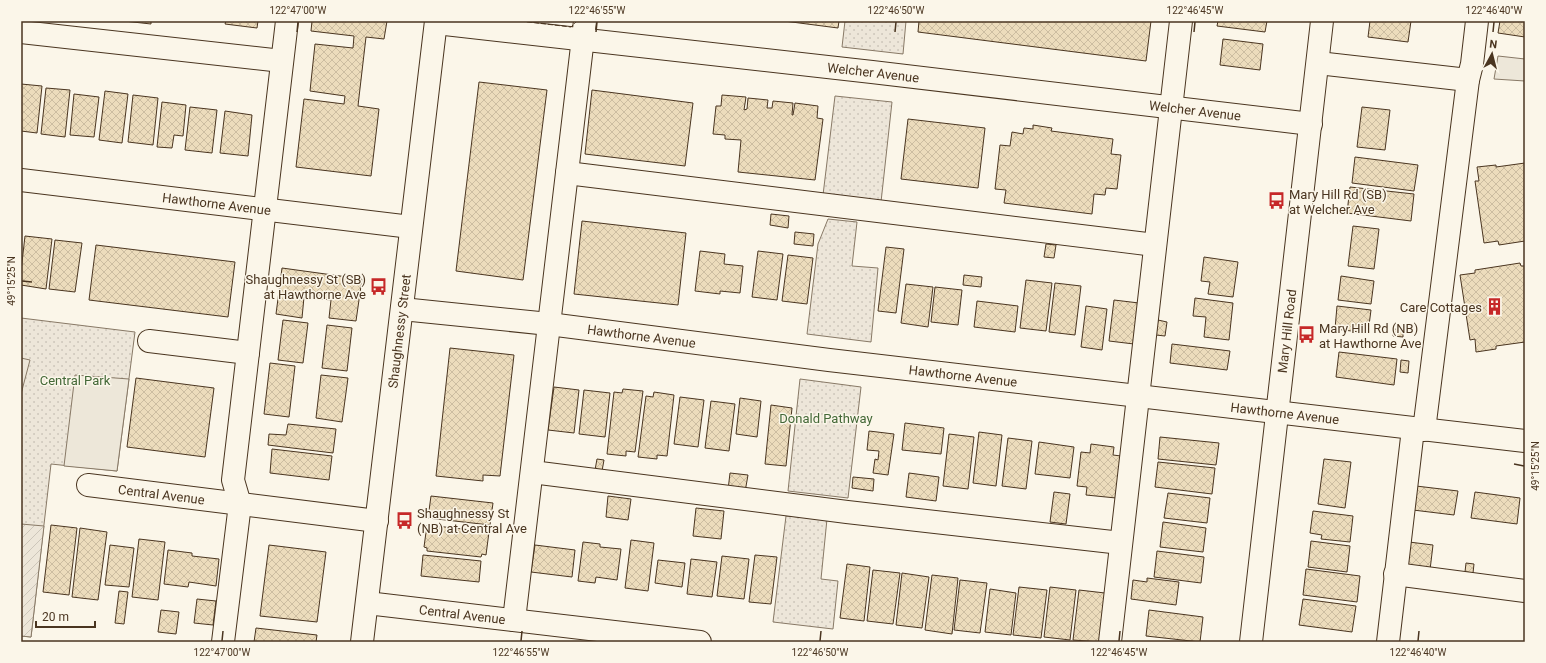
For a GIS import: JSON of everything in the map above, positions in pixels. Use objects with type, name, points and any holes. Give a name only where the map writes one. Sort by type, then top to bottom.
[{"type":"street","points":[[223,642],[240,504],[233,480],[287,21]]},
{"type":"street","points":[[1110,642],[1181,21]]},
{"type":"street","name":"Mary Hill Road","points":[[1251,642],[1322,21]]},
{"type":"street","points":[[1388,642],[1395,574],[1419,429],[1477,21]]},
{"type":"street","name":"Welcher Avenue","points":[[436,22],[584,30],[872,72],[1311,124]]},
{"type":"street","name":"Shaughnessy Street","points":[[362,642],[436,22]]},
{"type":"street","points":[[514,620],[584,30]]},
{"type":"street","points":[[21,32],[282,61]]},
{"type":"street","points":[[1318,63],[1468,80]]},
{"type":"street","points":[[567,173],[1155,246]]},
{"type":"street","name":"Hawthorne Avenue","points":[[21,180],[412,228]]},
{"type":"street","name":"Hawthorne Avenue","points":[[402,310],[549,324],[829,360],[1525,441]]},
{"type":"street","points":[[149,341],[248,353]]},
{"type":"street","points":[[532,472],[847,512],[1121,543]]},
{"type":"street","name":"Central Avenue","points":[[88,485],[377,521]]},
{"type":"street","points":[[1395,574],[1525,591]]},
{"type":"street","name":"Central Avenue","points":[[367,603],[700,642]]},
{"type":"green space","points":[[845,21],[906,21],[903,54],[842,47]]},
{"type":"green space","points":[[835,96],[892,102],[881,202],[823,195]]},
{"type":"green space","points":[[828,219],[857,222],[852,266],[878,268],[871,342],[807,334],[818,244]]},
{"type":"green space","name":"Central Park","points":[[21,318],[135,332],[117,471],[51,464],[31,637],[21,636]]},
{"type":"green space","points":[[21,358],[30,360],[21,394]]},
{"type":"green space","name":"Donald Pathway","points":[[800,379],[861,387],[848,498],[788,491]]},
{"type":"green space","points":[[786,516],[827,519],[821,579],[838,581],[833,629],[773,622]]},
{"type":"green space","points":[[21,524],[44,526],[31,637],[21,636]]},
{"type":"shaded area","points":[[1498,56],[1525,59],[1525,81],[1494,79]]},
{"type":"shaded area","points":[[75,375],[129,379],[117,471],[64,466]]},
{"type":"building","points":[[124,21],[151,21],[151,24]]},
{"type":"building","points":[[226,21],[258,21],[257,28],[225,24]]},
{"type":"building","points":[[312,21],[387,21],[384,39],[366,37],[358,106],[379,109],[371,176],[296,167],[304,99],[344,104],[345,96],[310,91],[315,44],[353,48],[354,36],[311,31]]},
{"type":"building","points":[[784,21],[839,21],[838,28]]},
{"type":"building","points":[[919,21],[1151,21],[1146,61],[918,32]]},
{"type":"building","points":[[1218,21],[1267,21],[1265,32],[1217,26]]},
{"type":"building","points":[[1370,21],[1411,21],[1408,42],[1368,37]]},
{"type":"building","points":[[1500,21],[1525,21],[1525,37],[1498,33]]},
{"type":"building","points":[[1223,39],[1263,44],[1260,70],[1220,65]]},
{"type":"building","points":[[479,82],[547,90],[523,280],[456,271]]},
{"type":"building","points":[[21,84],[42,86],[37,133],[21,131]]},
{"type":"building","points":[[46,88],[70,90],[65,137],[41,134]]},
{"type":"building","points":[[592,90],[693,103],[685,166],[585,154]]},
{"type":"building","points":[[105,91],[128,94],[122,143],[99,140]]},
{"type":"building","points":[[74,94],[99,97],[94,137],[70,135]]},
{"type":"building","points":[[133,95],[158,98],[153,145],[128,142]]},
{"type":"building","points":[[722,95],[746,97],[744,110],[747,109],[748,98],[768,100],[767,108],[772,108],[773,101],[793,103],[792,115],[795,103],[818,106],[817,118],[823,119],[815,180],[738,172],[741,140],[725,139],[725,135],[713,134],[716,106],[721,106]]},
{"type":"building","points":[[162,102],[186,105],[183,136],[174,135],[172,148],[157,147]]},
{"type":"building","points":[[190,107],[217,110],[212,153],[185,150]]},
{"type":"building","points":[[1362,107],[1390,110],[1385,150],[1357,147]]},
{"type":"building","points":[[225,111],[252,115],[248,156],[220,153]]},
{"type":"building","points":[[908,119],[985,128],[978,188],[901,179]]},
{"type":"building","points":[[1033,125],[1052,128],[1051,131],[1113,139],[1111,154],[1121,155],[1117,189],[1106,188],[1105,195],[1094,194],[1092,214],[1004,203],[1006,190],[995,189],[1000,145],[1010,146],[1012,132],[1023,134],[1024,128],[1033,129]]},
{"type":"building","points":[[1355,157],[1418,165],[1414,191],[1352,183]]},
{"type":"building","points":[[1525,163],[1525,241],[1499,245],[1498,241],[1484,243],[1475,181],[1479,181],[1477,167],[1496,165],[1496,167]]},
{"type":"building","points":[[1350,187],[1414,194],[1411,221],[1347,213]]},
{"type":"building","points":[[771,214],[789,216],[788,228],[770,225]]},
{"type":"building","points":[[582,221],[686,233],[678,305],[574,294]]},
{"type":"building","points":[[1353,226],[1379,229],[1374,269],[1348,266]]},
{"type":"building","points":[[795,232],[814,234],[813,246],[794,244]]},
{"type":"building","points":[[25,236],[52,239],[46,289],[21,285]]},
{"type":"building","points":[[55,240],[82,243],[75,292],[49,289]]},
{"type":"building","points":[[1046,244],[1056,245],[1054,258],[1044,257]]},
{"type":"building","points":[[96,245],[235,262],[228,317],[89,300]]},
{"type":"building","points":[[886,247],[904,249],[896,313],[878,311]]},
{"type":"building","points":[[700,251],[725,254],[724,264],[743,266],[740,293],[720,291],[720,294],[695,291]]},
{"type":"building","points":[[758,251],[783,254],[777,300],[752,297]]},
{"type":"building","points":[[788,255],[813,258],[807,304],[782,301]]},
{"type":"building","points":[[1204,257],[1238,262],[1233,297],[1208,294],[1210,282],[1201,281]]},
{"type":"building","name":"Care Cottages","points":[[1520,263],[1521,266],[1525,266],[1525,342],[1496,346],[1496,349],[1476,352],[1475,339],[1470,340],[1460,275],[1475,273],[1475,270]]},
{"type":"building","points":[[282,268],[362,279],[356,321],[329,318],[331,300],[304,297],[302,318],[276,314]]},
{"type":"building","points":[[964,275],[982,277],[981,287],[963,285]]},
{"type":"building","points":[[1341,276],[1374,281],[1371,304],[1338,300]]},
{"type":"building","points":[[1026,280],[1052,283],[1046,331],[1020,328]]},
{"type":"building","points":[[1055,283],[1081,286],[1075,335],[1049,332]]},
{"type":"building","points":[[906,284],[933,287],[928,327],[901,323]]},
{"type":"building","points":[[935,287],[962,290],[958,325],[931,322]]},
{"type":"building","points":[[1195,298],[1233,303],[1229,340],[1204,337],[1206,317],[1193,316]]},
{"type":"building","points":[[1114,300],[1139,303],[1134,344],[1109,341]]},
{"type":"building","points":[[977,301],[1018,306],[1015,332],[974,327]]},
{"type":"building","points":[[1086,306],[1107,309],[1102,350],[1081,347]]},
{"type":"building","points":[[1337,306],[1371,310],[1368,333],[1335,329]]},
{"type":"building","points":[[283,320],[308,323],[303,363],[278,360]]},
{"type":"building","points":[[1158,320],[1167,322],[1165,336],[1156,335]]},
{"type":"building","points":[[327,325],[352,328],[347,371],[322,368]]},
{"type":"building","points":[[1394,329],[1403,330],[1403,337],[1393,336]]},
{"type":"building","points":[[1172,344],[1230,351],[1227,370],[1170,363]]},
{"type":"building","points":[[450,348],[514,355],[500,476],[483,475],[483,481],[436,476]]},
{"type":"building","points":[[1339,352],[1397,359],[1394,385],[1336,377]]},
{"type":"building","points":[[1401,360],[1409,361],[1408,373],[1400,372]]},
{"type":"building","points":[[270,363],[295,366],[289,417],[264,414]]},
{"type":"building","points":[[321,375],[348,378],[342,422],[316,418]]},
{"type":"building","points":[[136,378],[214,388],[205,457],[127,447]]},
{"type":"building","points":[[554,387],[579,390],[574,433],[548,430]]},
{"type":"building","points":[[623,389],[643,391],[635,452],[626,451],[626,456],[607,454],[614,392],[622,393]]},
{"type":"building","points":[[584,390],[610,393],[605,437],[579,434]]},
{"type":"building","points":[[654,392],[674,395],[667,456],[657,455],[657,459],[638,457],[646,396],[653,397]]},
{"type":"building","points":[[680,397],[704,400],[698,447],[674,444]]},
{"type":"building","points":[[740,398],[761,401],[757,437],[736,434]]},
{"type":"building","points":[[711,401],[735,404],[729,451],[705,448]]},
{"type":"building","points":[[771,405],[792,408],[786,466],[765,464]]},
{"type":"building","points":[[905,423],[944,428],[941,454],[902,450]]},
{"type":"building","points":[[288,424],[336,429],[333,453],[268,445],[269,434],[286,435]]},
{"type":"building","points":[[869,431],[894,434],[888,475],[873,473],[875,459],[878,460],[879,451],[867,450]]},
{"type":"building","points":[[979,432],[1002,435],[996,486],[973,483]]},
{"type":"building","points":[[949,434],[974,437],[968,489],[943,486]]},
{"type":"building","points":[[1160,437],[1219,443],[1216,465],[1158,459]]},
{"type":"building","points":[[1008,438],[1032,441],[1026,489],[1002,486]]},
{"type":"building","points":[[1039,442],[1074,447],[1070,478],[1035,474]]},
{"type":"building","points":[[1091,444],[1114,447],[1113,455],[1121,456],[1116,498],[1086,495],[1087,487],[1077,486],[1081,452],[1090,453]]},
{"type":"building","points":[[272,449],[332,456],[329,480],[270,473]]},
{"type":"building","points":[[597,459],[604,460],[602,471],[595,470]]},
{"type":"building","points":[[1324,459],[1351,462],[1345,508],[1318,504]]},
{"type":"building","points":[[1158,462],[1215,468],[1212,494],[1155,487]]},
{"type":"building","points":[[730,473],[748,475],[745,492],[728,490]]},
{"type":"building","points":[[909,473],[939,477],[936,501],[906,497]]},
{"type":"building","points":[[853,477],[874,479],[873,491],[852,488]]},
{"type":"building","points":[[1416,486],[1458,491],[1454,515],[1413,510]]},
{"type":"building","points":[[1054,492],[1070,494],[1066,524],[1050,522]]},
{"type":"building","points":[[1475,492],[1520,498],[1517,524],[1471,518]]},
{"type":"building","points":[[1168,493],[1210,498],[1207,523],[1164,518]]},
{"type":"building","points":[[431,496],[493,503],[490,525],[428,518]]},
{"type":"building","points":[[608,496],[631,499],[628,520],[606,517]]},
{"type":"building","points":[[696,508],[724,511],[721,539],[693,536]]},
{"type":"building","points":[[1313,511],[1353,516],[1350,542],[1321,539],[1322,535],[1310,533]]},
{"type":"building","points":[[1163,522],[1206,528],[1203,552],[1160,547]]},
{"type":"building","points":[[51,525],[77,528],[69,595],[43,592]]},
{"type":"building","points":[[427,525],[489,532],[486,555],[482,554],[481,557],[427,551],[427,548],[424,547]]},
{"type":"building","points":[[80,528],[107,532],[98,600],[72,597]]},
{"type":"building","points":[[139,539],[165,542],[158,600],[132,597]]},
{"type":"building","points":[[631,540],[654,543],[648,591],[625,588]]},
{"type":"building","points":[[1311,541],[1350,546],[1347,572],[1308,567]]},
{"type":"building","points":[[583,542],[600,544],[600,547],[621,549],[617,580],[596,577],[595,583],[578,581]]},
{"type":"building","points":[[1409,542],[1433,545],[1430,570],[1406,568]]},
{"type":"building","points":[[110,545],[134,548],[129,587],[105,585]]},
{"type":"building","points":[[269,545],[326,552],[317,622],[260,616]]},
{"type":"building","points":[[535,545],[575,550],[572,577],[531,572]]},
{"type":"building","points":[[168,550],[192,553],[192,556],[219,559],[216,586],[189,582],[188,587],[164,584]]},
{"type":"building","points":[[1157,551],[1204,557],[1201,583],[1154,577]]},
{"type":"building","points":[[423,555],[481,561],[479,582],[421,576]]},
{"type":"building","points":[[755,555],[777,557],[771,604],[749,602]]},
{"type":"building","points":[[722,556],[749,559],[744,599],[717,596]]},
{"type":"building","points":[[691,559],[717,562],[712,597],[687,594]]},
{"type":"building","points":[[658,560],[685,563],[682,587],[655,583]]},
{"type":"building","points":[[1466,563],[1474,564],[1473,573],[1465,572]]},
{"type":"building","points":[[847,564],[870,567],[864,621],[840,618]]},
{"type":"building","points":[[1306,569],[1360,576],[1357,602],[1303,595]]},
{"type":"building","points":[[873,570],[900,573],[893,624],[867,621]]},
{"type":"building","points":[[902,573],[929,577],[922,628],[896,625]]},
{"type":"building","points":[[932,575],[958,578],[952,634],[925,630]]},
{"type":"building","points":[[1147,578],[1179,582],[1176,605],[1131,599],[1133,580],[1147,582]]},
{"type":"building","points":[[960,580],[987,583],[980,633],[954,630]]},
{"type":"building","points":[[1019,587],[1047,590],[1041,638],[1013,635]]},
{"type":"building","points":[[1050,587],[1076,590],[1070,640],[1044,637]]},
{"type":"building","points":[[990,589],[1016,593],[1011,635],[985,632]]},
{"type":"building","points":[[1079,590],[1105,593],[1100,642],[1073,640]]},
{"type":"building","points":[[119,591],[128,592],[124,624],[115,623]]},
{"type":"building","points":[[197,599],[216,601],[213,625],[194,623]]},
{"type":"building","points":[[1303,599],[1356,606],[1352,632],[1299,625]]},
{"type":"building","points":[[161,610],[179,612],[176,634],[158,632]]},
{"type":"building","points":[[1149,610],[1203,617],[1200,642],[1146,636]]},
{"type":"building","points":[[256,628],[317,635],[316,642],[254,642]]},
{"type":"fence","points":[[520,21],[571,27],[576,22]]},
{"type":"place","name":"Mary Hill Rd (SB) at Welcher Ave","points":[[1276,201]]},
{"type":"place","name":"Shaughnessy St (SB) at Hawthorne Ave","points":[[379,286]]},
{"type":"place","name":"Care Cottages","points":[[1495,307]]},
{"type":"place","name":"Mary Hill Rd (NB) at Hawthorne Ave","points":[[1306,335]]},
{"type":"place","name":"Shaughnessy St (NB) at Central Ave","points":[[404,520]]}]
